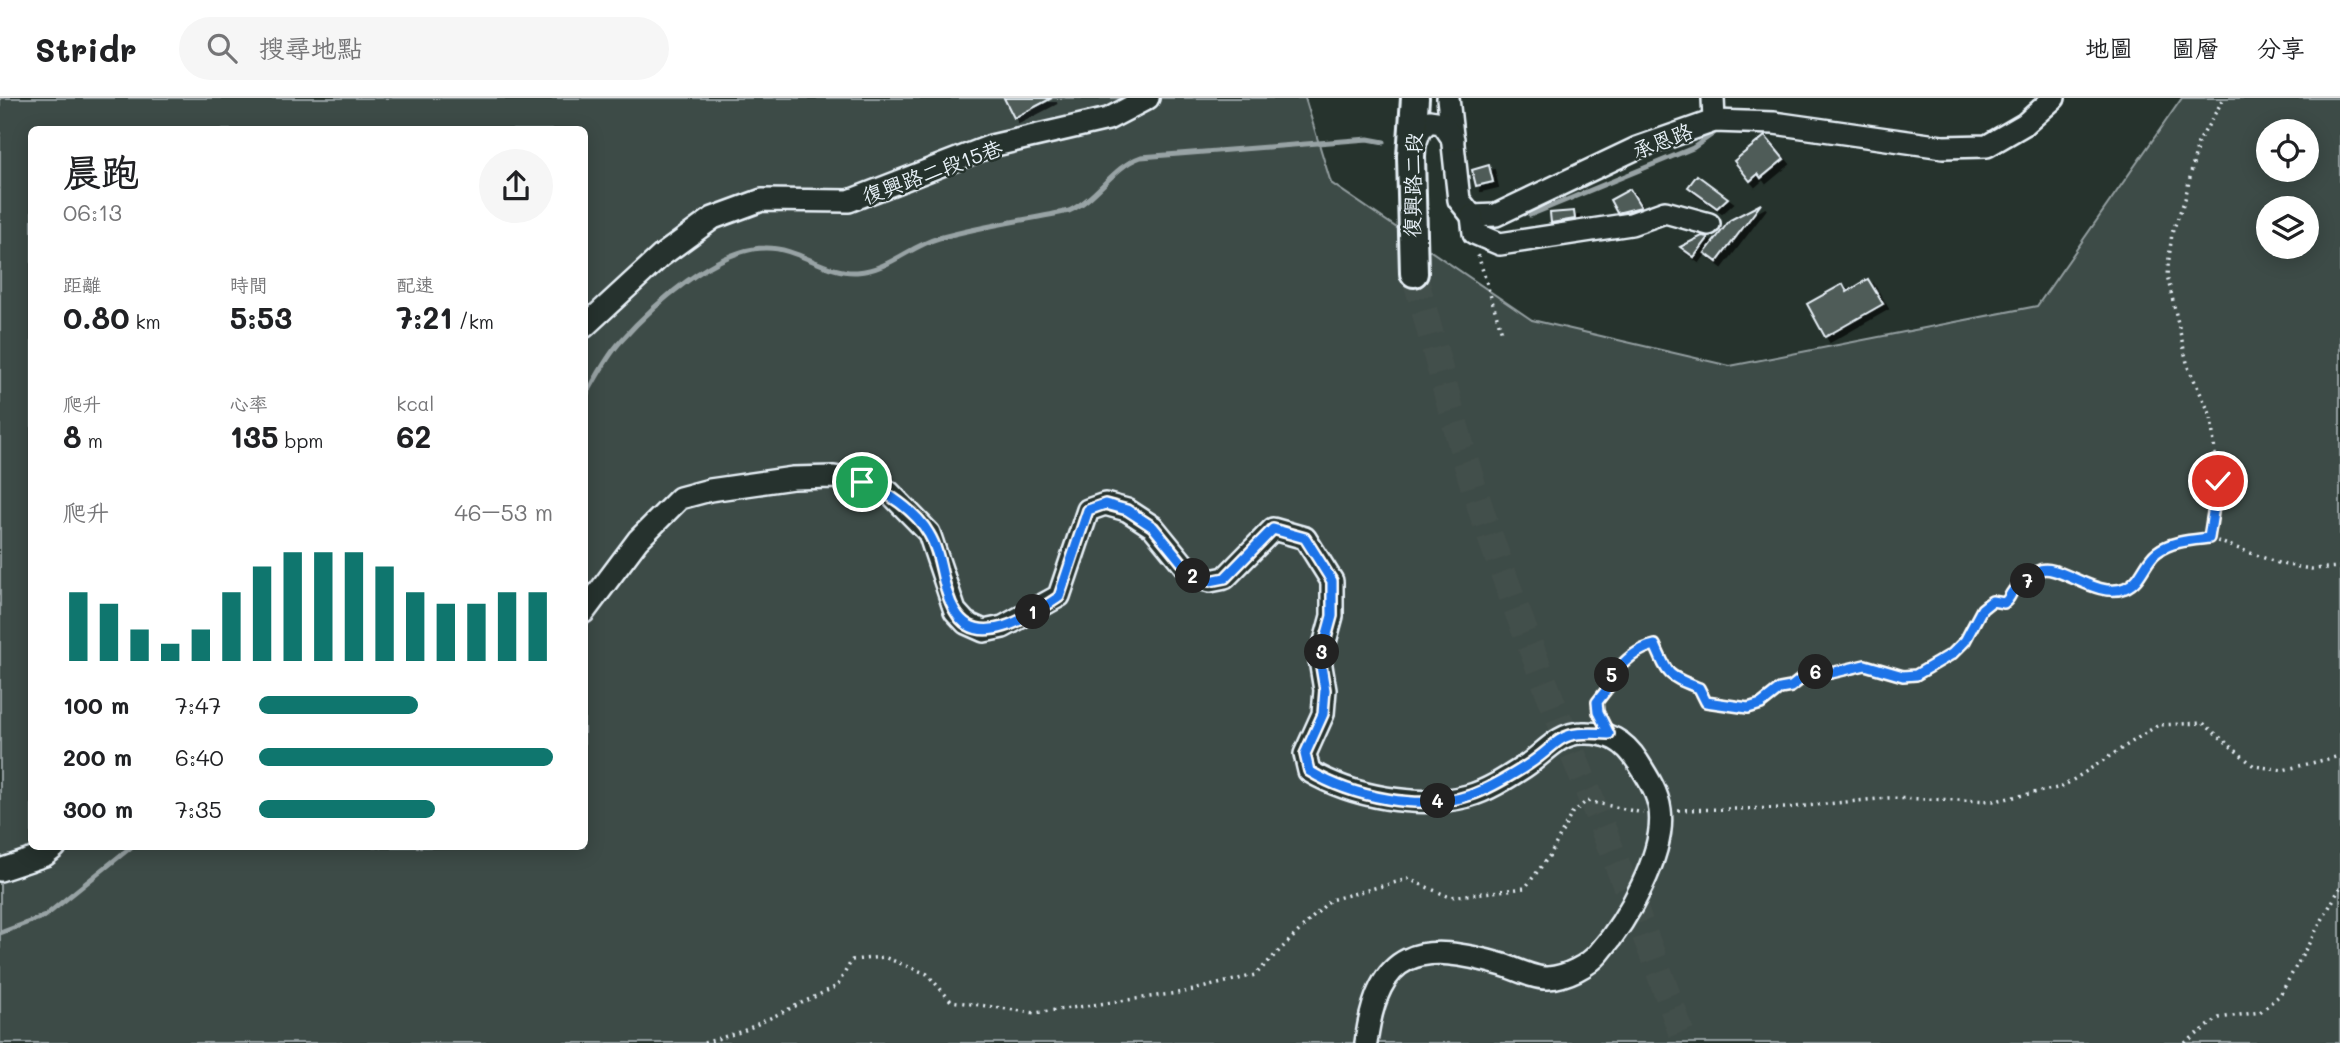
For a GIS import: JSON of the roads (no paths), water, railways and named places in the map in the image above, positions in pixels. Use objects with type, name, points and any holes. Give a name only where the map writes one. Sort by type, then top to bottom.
[{"type":"main road","name":"復興路二段","points":[[1414,273],[1411,156],[1415,98]]},
{"type":"street","name":"復興路二段15巷","points":[[588,323],[661,256],[713,218],[762,200],[849,201],[991,146],[1108,119],[1148,98]]},
{"type":"street","points":[[1448,98],[1459,200],[1473,225],[1500,244],[1631,224],[1665,212],[1709,224]]},
{"type":"street","points":[[1713,98],[1714,121]]},
{"type":"street","name":"承恩路","points":[[1473,225],[1637,148],[1714,121],[1774,122],[1943,147],[1987,146],[2025,124],[2054,98]]},
{"type":"street","points":[[1411,156],[1420,130],[1429,121],[1442,123],[1453,139]]},
{"type":"street","points":[[588,607],[638,540],[680,498],[710,490],[793,478],[834,477],[862,482],[889,492],[929,533],[955,611],[966,623],[984,631],[1003,627],[1059,597],[1088,510],[1105,504],[1127,510],[1153,527],[1193,576],[1210,581],[1225,578],[1273,529],[1305,538],[1332,581],[1332,616],[1320,660],[1325,690],[1323,714],[1305,754],[1309,771],[1329,783],[1354,791],[1438,801],[1469,796],[1526,766],[1565,735],[1609,734],[1628,746],[1649,779],[1660,810],[1659,837],[1648,872],[1617,933],[1590,965],[1547,979],[1447,952],[1412,955],[1386,978],[1369,1016],[1366,1043]]},
{"type":"street","points":[[0,870],[45,855],[51,850]]},
{"type":"waterway","points":[[1530,215],[1693,148],[1714,133]]},
{"type":"waterway","points":[[588,392],[616,347],[650,312],[707,268],[746,251],[777,249],[845,272],[869,270],[939,238],[1069,211],[1088,199],[1121,168],[1141,157],[1368,139],[1384,142]]},
{"type":"waterway","points":[[0,933],[45,916],[127,850]]},
{"type":"tunnel","points":[[1414,273],[1482,513],[1685,1043]]}]
